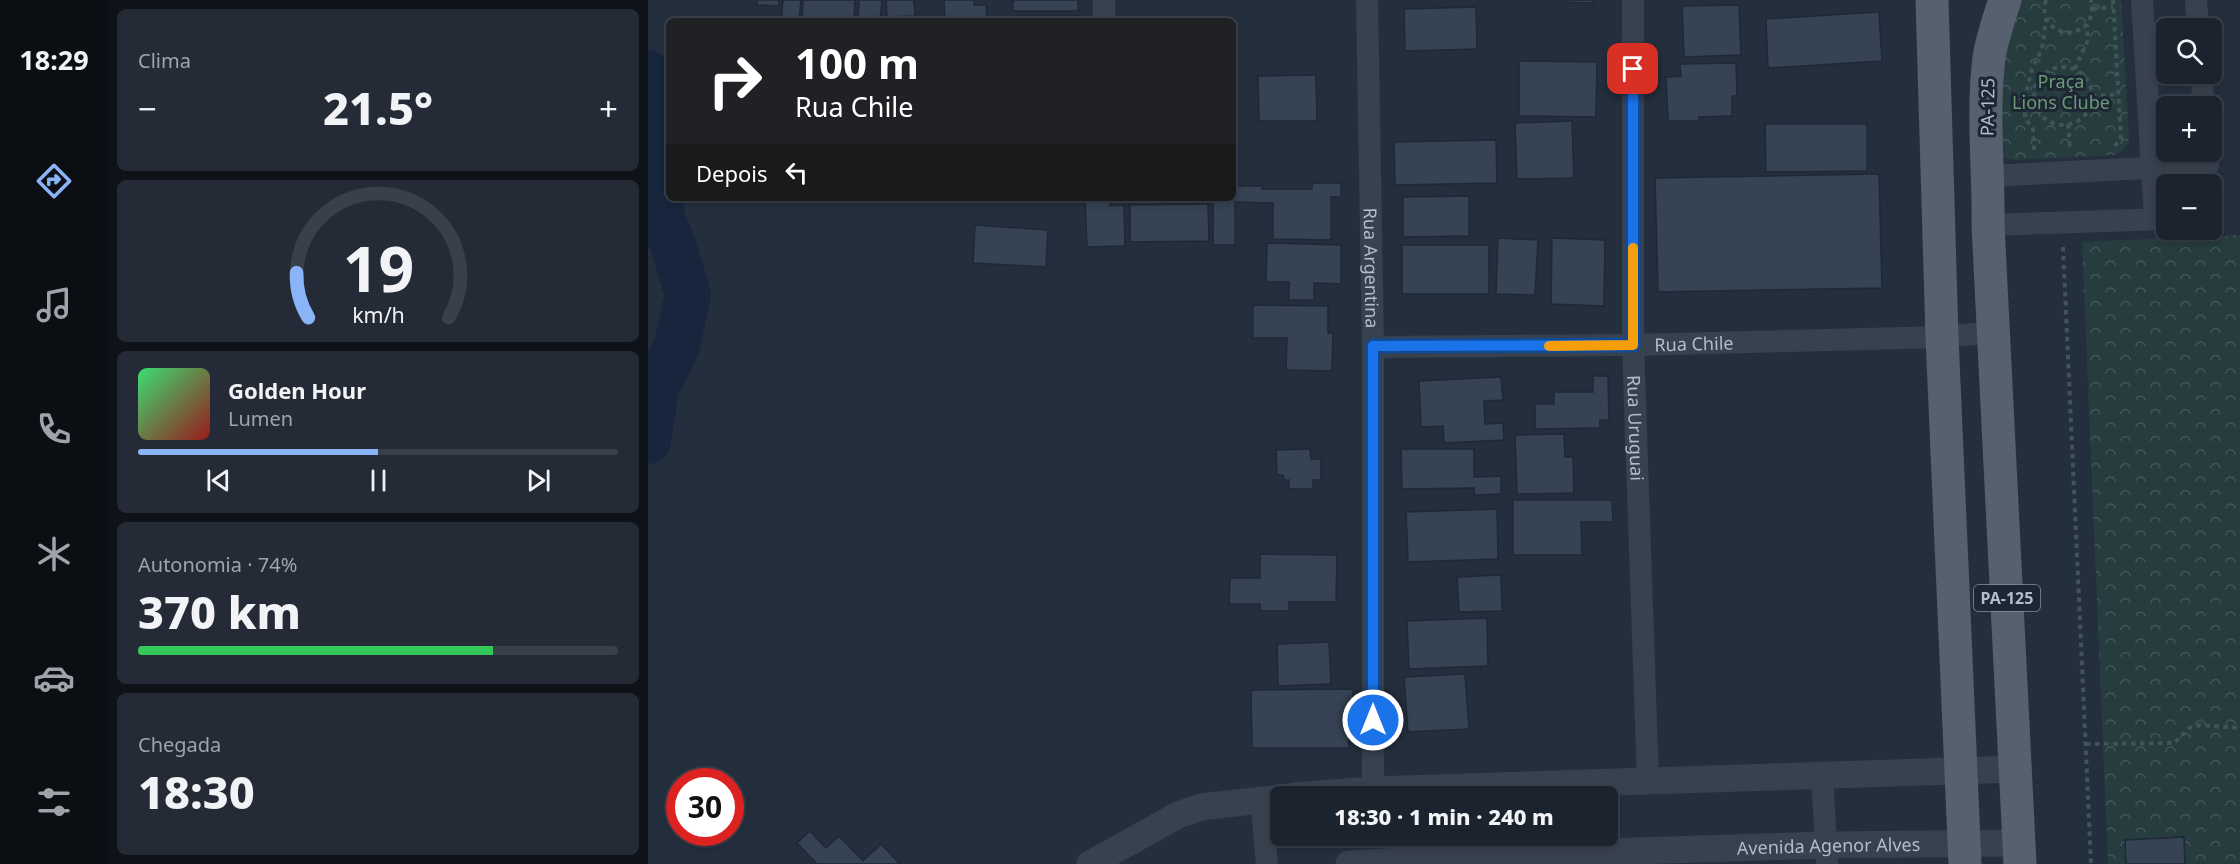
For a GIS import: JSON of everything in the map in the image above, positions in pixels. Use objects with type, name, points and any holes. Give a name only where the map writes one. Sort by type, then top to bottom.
[{"type":"main road","name":"PA-125","points":[[1932,0],[1942,337],[1965,854]]},
{"type":"main road","name":"PA-125","points":[[2005,0],[1989,57],[1985,108],[1989,176],[1988,225],[2020,853]]},
{"type":"street","points":[[1104,0],[1104,18]]},
{"type":"street","name":"Rua Argentina","points":[[1367,0],[1373,346],[1373,786]]},
{"type":"street","name":"Rua Uruguai","points":[[1633,0],[1633,345],[1648,782]]},
{"type":"street","points":[[2142,0],[2150,169],[2156,199]]},
{"type":"street","points":[[2196,0],[2197,18]]},
{"type":"street","points":[[1989,176],[2208,167]]},
{"type":"street","points":[[1988,225],[2156,219]]},
{"type":"street","name":"Rua Chile","points":[[1373,346],[1633,345],[1942,337],[1994,332]]},
{"type":"street","points":[[1597,786],[1648,782],[2015,769]]},
{"type":"street","points":[[1822,776],[1827,854]]},
{"type":"street","points":[[1090,864],[1178,815],[1201,807],[1270,798]]},
{"type":"street","points":[[1267,864],[1270,814]]},
{"type":"street","name":"Avenida Agenor Alves","points":[[1348,864],[1540,852],[2020,853]]},
{"type":"path","points":[[2034,153],[2033,128],[2025,119],[2025,97],[2032,69],[2042,49],[2046,0]]},
{"type":"path","points":[[2075,69],[2088,40],[2087,24],[2093,9],[2091,0]]},
{"type":"path","points":[[2110,150],[2121,139],[2113,0]]},
{"type":"path","points":[[2093,9],[2113,7]]},
{"type":"path","points":[[2046,19],[2057,30],[2065,33],[2074,33],[2087,24]]},
{"type":"path","points":[[2066,67],[2075,69],[2088,82],[2092,96],[2089,110],[2083,117],[2068,124],[2055,124],[2046,120],[2039,113],[2034,97],[2036,85],[2041,77],[2048,71],[2066,67]]},
{"type":"path","points":[[2092,96],[2118,94]]},
{"type":"path","points":[[2004,99],[2034,97]]},
{"type":"path","points":[[2061,152],[2071,151],[2068,124]]},
{"type":"path","points":[[2025,154],[2043,153]]},
{"type":"path","points":[[2063,246],[2091,864]]},
{"type":"path","points":[[2086,744],[2174,743],[2189,728],[2200,725],[2240,728]]},
{"type":"green space","name":"Praça Lions Clube","points":[[2015,0],[2121,0],[2129,138],[2126,146],[2120,152],[2115,155],[2015,160],[2002,158],[1996,101]]},
{"type":"green space","points":[[2240,235],[2240,864],[2108,864],[2082,242],[2156,239],[2222,240],[2222,236]]},
{"type":"building","points":[[757,0],[779,0],[779,6],[757,5]]},
{"type":"building","points":[[783,0],[801,0],[799,18],[781,18]]},
{"type":"building","points":[[803,0],[855,0],[854,18],[802,18]]},
{"type":"building","points":[[859,0],[882,0],[880,18],[858,18]]},
{"type":"building","points":[[886,0],[914,0],[915,16],[887,17]]},
{"type":"building","points":[[944,0],[974,0],[974,5],[986,5],[987,18],[945,18]]},
{"type":"building","points":[[1013,0],[1078,0],[1078,11],[1013,11]]},
{"type":"building","points":[[1562,0],[1593,0],[1593,3],[1562,2]]},
{"type":"building","points":[[1739,5],[1741,55],[1684,57],[1682,6]]},
{"type":"building","points":[[1476,7],[1477,49],[1405,51],[1404,9]]},
{"type":"building","points":[[1879,12],[1882,61],[1768,68],[1766,19]]},
{"type":"building","points":[[1016,16],[1079,16],[1079,18],[1016,18]]},
{"type":"building","points":[[1519,61],[1597,62],[1596,117],[1519,116]]},
{"type":"building","points":[[1736,63],[1737,96],[1732,96],[1732,116],[1699,117],[1699,121],[1668,121],[1666,77],[1681,76],[1680,64]]},
{"type":"building","points":[[1316,75],[1317,121],[1259,121],[1258,76]]},
{"type":"building","points":[[1572,121],[1574,178],[1517,179],[1515,123]]},
{"type":"building","points":[[1765,124],[1867,124],[1867,171],[1766,172]]},
{"type":"building","points":[[1496,140],[1497,183],[1395,185],[1394,142]]},
{"type":"building","points":[[1879,174],[1882,288],[1658,292],[1655,178]]},
{"type":"building","points":[[1312,183],[1341,183],[1341,197],[1331,197],[1331,240],[1273,239],[1273,203],[1235,202],[1235,245],[1213,245],[1213,201],[1236,201],[1236,186],[1262,186],[1262,189],[1312,189]]},
{"type":"building","points":[[1469,196],[1469,236],[1403,237],[1403,197]]},
{"type":"building","points":[[1085,201],[1110,201],[1110,206],[1124,205],[1125,246],[1087,247]]},
{"type":"building","points":[[1208,204],[1209,241],[1130,242],[1130,205]]},
{"type":"building","points":[[975,225],[1048,230],[1046,267],[973,263]]},
{"type":"building","points":[[1498,238],[1538,240],[1535,295],[1496,294]]},
{"type":"building","points":[[1552,238],[1605,240],[1604,306],[1551,304]]},
{"type":"building","points":[[1267,243],[1341,245],[1341,284],[1314,283],[1314,300],[1289,300],[1289,282],[1266,282]]},
{"type":"building","points":[[1402,245],[1489,245],[1489,294],[1402,294]]},
{"type":"building","points":[[1253,305],[1328,306],[1328,333],[1333,333],[1332,371],[1286,370],[1287,338],[1253,338]]},
{"type":"building","points":[[1593,376],[1608,376],[1609,420],[1600,420],[1600,428],[1535,429],[1535,404],[1554,404],[1554,392],[1593,392]]},
{"type":"building","points":[[1501,377],[1503,400],[1484,401],[1485,424],[1503,423],[1504,440],[1444,443],[1443,426],[1421,427],[1419,381]]},
{"type":"building","points":[[1564,434],[1565,457],[1573,457],[1574,493],[1517,494],[1515,435]]},
{"type":"building","points":[[1310,449],[1311,459],[1321,459],[1321,480],[1313,480],[1313,489],[1289,489],[1289,480],[1284,480],[1283,475],[1277,475],[1276,450]]},
{"type":"building","points":[[1401,449],[1474,449],[1474,477],[1501,476],[1501,494],[1474,495],[1474,488],[1402,489]]},
{"type":"building","points":[[1513,500],[1612,500],[1613,522],[1581,522],[1582,555],[1513,555]]},
{"type":"building","points":[[1497,509],[1498,559],[1408,562],[1406,512]]},
{"type":"building","points":[[1260,554],[1337,555],[1336,602],[1289,602],[1289,611],[1260,611],[1260,604],[1229,604],[1230,578],[1260,578]]},
{"type":"building","points":[[1501,575],[1502,611],[1459,612],[1457,577]]},
{"type":"building","points":[[1487,618],[1488,666],[1409,669],[1407,621]]},
{"type":"building","points":[[1329,642],[1331,684],[1278,686],[1277,644]]},
{"type":"building","points":[[1465,674],[1469,729],[1408,732],[1404,677]]},
{"type":"building","points":[[1353,689],[1353,711],[1348,711],[1349,748],[1252,748],[1251,690]]},
{"type":"building","points":[[810,831],[826,848],[839,836],[863,861],[881,844],[900,864],[817,864],[797,843]]},
{"type":"building","points":[[2184,837],[2185,864],[2126,864],[2125,840]]},
{"type":"waterway","points":[[648,73],[661,154],[661,215],[688,295],[676,348],[656,388],[648,441]]},
{"type":"slow traffic","points":[[1549,346],[1633,345],[1633,248]]},
{"type":"route","points":[[1373,720],[1373,346],[1633,345],[1633,69]]}]
